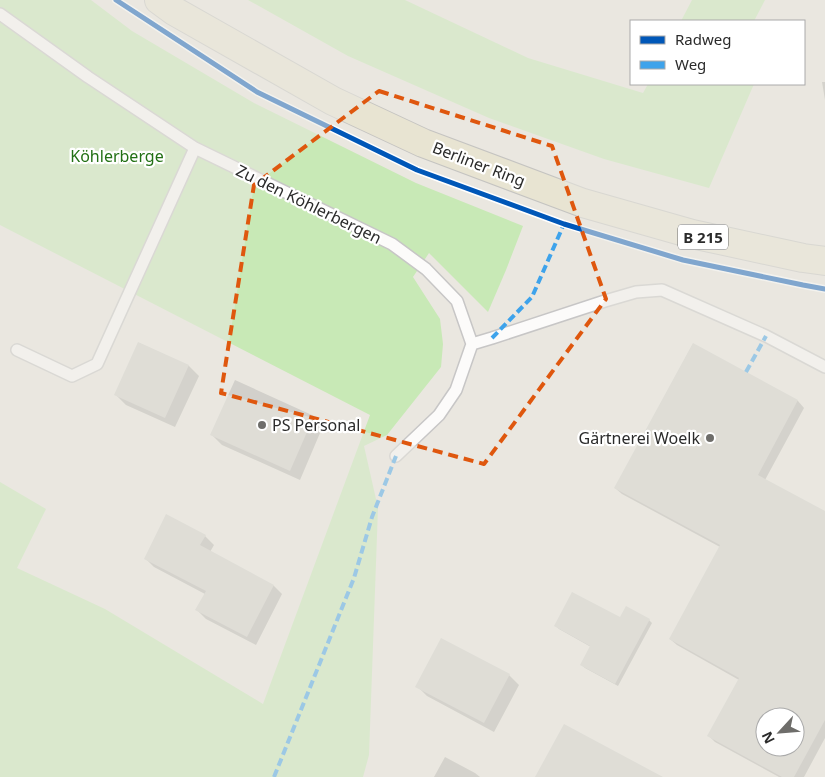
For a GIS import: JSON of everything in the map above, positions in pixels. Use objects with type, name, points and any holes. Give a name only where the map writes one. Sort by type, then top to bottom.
[{"type":"main road","name":"Berliner Ring","points":[[159,0],[174,11],[333,101],[423,144],[582,203],[692,234],[825,261]]},
{"type":"lane","name":"Zu den Köhlerbergen","points":[[0,14],[88,77],[195,148],[392,244],[426,269],[456,301],[472,344]]},
{"type":"lane","points":[[17,350],[72,376],[97,364],[195,148]]},
{"type":"lane","points":[[396,456],[440,415],[456,390],[472,344],[636,292],[662,290],[766,336],[825,367]]},
{"type":"highlighted area","points":[[379,91],[552,146],[606,299],[484,464],[221,393],[254,185]]},
{"type":"green space","name":"Köhlerberge","points":[[0,0],[91,0],[132,31],[254,103],[416,183],[523,226],[488,312],[429,253],[413,277],[440,319],[443,344],[441,367],[387,435],[364,446],[378,508],[369,755],[363,777],[0,777],[0,482],[46,509],[17,568],[105,609],[263,704],[370,415],[0,225]]},
{"type":"green space","points":[[248,0],[405,0],[528,58],[643,93],[647,85],[754,85],[709,188],[604,159],[489,118],[348,56]]},
{"type":"green space","points":[[692,0],[765,0],[755,20],[682,20]]},
{"type":"building","points":[[138,342],[189,365],[165,418],[114,395]]},
{"type":"building","points":[[693,343],[798,400],[758,475],[825,511],[825,720],[805,757],[805,707],[755,707],[755,757],[805,757],[794,777],[782,777],[707,736],[739,678],[669,639],[720,545],[614,488]]},
{"type":"building","name":"PS Personal","points":[[235,380],[314,416],[290,471],[210,435]]},
{"type":"building","points":[[166,514],[206,535],[200,545],[274,585],[247,637],[195,610],[206,591],[144,559]]},
{"type":"building","points":[[572,592],[620,617],[626,606],[650,619],[615,684],[580,665],[590,646],[554,626]]},
{"type":"building","points":[[441,638],[510,674],[484,723],[415,687]]},
{"type":"building","points":[[564,724],[663,777],[535,777]]},
{"type":"marked path","points":[[492,338],[532,297],[564,224]]},
{"type":"marked path","points":[[746,372],[766,336]]},
{"type":"marked path","points":[[274,777],[354,578],[372,517],[396,456]]},
{"type":"cycle path","points":[[116,0],[257,92],[417,170],[564,224],[683,260],[825,289]]},
{"type":"place","name":"PS Personal","points":[[262,425]]},
{"type":"place","name":"Gärtnerei Woelk","points":[[710,438]]}]
